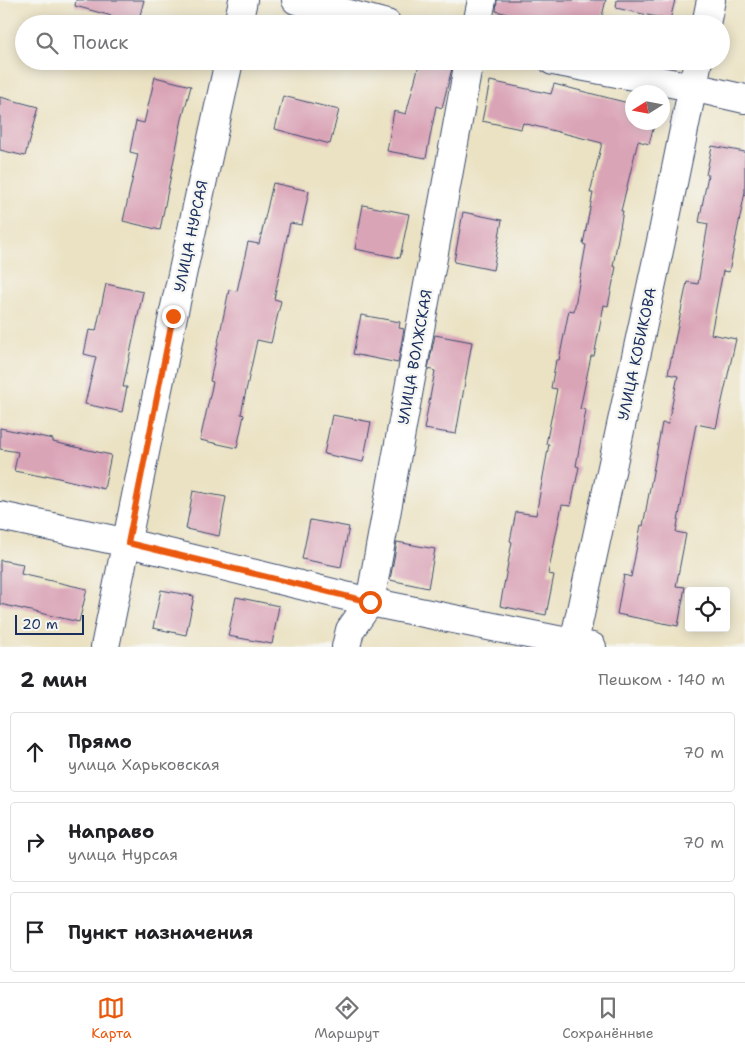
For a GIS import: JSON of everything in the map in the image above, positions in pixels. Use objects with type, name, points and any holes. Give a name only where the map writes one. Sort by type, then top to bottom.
[{"type":"street","points":[[240,15],[243,0]]},
{"type":"street","points":[[296,0],[353,15]]},
{"type":"street","points":[[479,15],[482,0]]},
{"type":"street","points":[[708,15],[711,0]]},
{"type":"street","name":"УЛИЦА НУРСАЯ","points":[[105,647],[128,543],[173,316],[228,70]]},
{"type":"street","name":"УЛИЦА ВОЛЖСКАЯ","points":[[346,647],[350,630],[370,602],[467,70]]},
{"type":"street","points":[[651,70],[695,74],[745,99]]},
{"type":"street","name":"УЛИЦА КОБИКОВА","points":[[580,646],[695,74]]},
{"type":"street","points":[[0,516],[128,543],[370,602],[580,646]]},
{"type":"building","points":[[76,0],[144,0],[140,15],[108,15],[75,6]]},
{"type":"building","points":[[497,0],[606,0],[602,15],[511,15],[496,11]]},
{"type":"building","points":[[617,0],[675,0],[671,15],[648,15],[616,8]]},
{"type":"building","points":[[418,70],[452,70],[442,108],[436,106],[426,158],[387,151],[394,111],[406,114]]},
{"type":"building","points":[[155,77],[191,86],[182,119],[160,230],[123,221],[138,154],[130,152],[136,121],[144,123]]},
{"type":"building","points":[[490,81],[551,94],[554,84],[625,102],[625,130],[653,130],[649,144],[638,141],[621,211],[623,211],[613,266],[616,267],[608,306],[604,305],[594,356],[591,356],[580,409],[586,410],[576,466],[579,467],[571,506],[562,505],[548,574],[554,575],[546,615],[500,606],[516,512],[536,515],[549,444],[546,444],[557,389],[551,388],[569,310],[574,311],[586,245],[583,244],[593,193],[590,193],[602,143],[523,123],[521,129],[482,121]]},
{"type":"building","points":[[283,96],[339,110],[330,144],[275,129]]},
{"type":"building","points":[[0,97],[38,107],[25,156],[0,150]]},
{"type":"building","points":[[712,146],[745,152],[745,192],[729,272],[723,271],[711,334],[736,339],[716,428],[696,424],[676,532],[686,534],[676,586],[685,587],[678,626],[617,614],[624,575],[631,577],[641,525],[643,526],[662,423],[668,424],[678,376],[668,374],[687,282],[698,284],[708,224],[699,222],[708,175],[706,175]]},
{"type":"building","points":[[273,183],[309,191],[302,225],[290,223],[274,299],[281,301],[271,343],[257,340],[241,414],[244,415],[237,448],[200,440],[213,382],[210,381],[229,290],[237,291],[248,242],[259,244]]},
{"type":"building","points":[[363,205],[409,214],[400,258],[355,249]]},
{"type":"building","points":[[463,212],[502,220],[493,270],[454,262]]},
{"type":"building","points":[[106,284],[143,292],[123,387],[127,387],[122,412],[85,404],[96,357],[84,354],[89,330],[96,331]]},
{"type":"building","points":[[361,315],[400,322],[399,328],[404,329],[398,363],[353,354]]},
{"type":"building","points":[[435,335],[472,342],[456,434],[424,429],[435,371],[428,369]]},
{"type":"building","points":[[332,415],[371,422],[363,462],[324,454]]},
{"type":"building","points":[[0,428],[53,439],[53,442],[111,455],[104,489],[46,475],[46,477],[14,471],[18,452],[0,449]]},
{"type":"building","points":[[193,491],[226,497],[219,536],[186,529]]},
{"type":"building","points":[[310,520],[349,527],[341,567],[302,559]]},
{"type":"building","points":[[397,542],[435,549],[428,588],[390,580]]},
{"type":"building","points":[[0,560],[23,564],[21,574],[87,589],[79,622],[0,604]]},
{"type":"building","points":[[161,590],[194,596],[186,635],[153,628]]},
{"type":"building","points":[[236,597],[279,606],[272,644],[228,636]]},
{"type":"route","points":[[173,316],[128,543],[370,602]]}]
